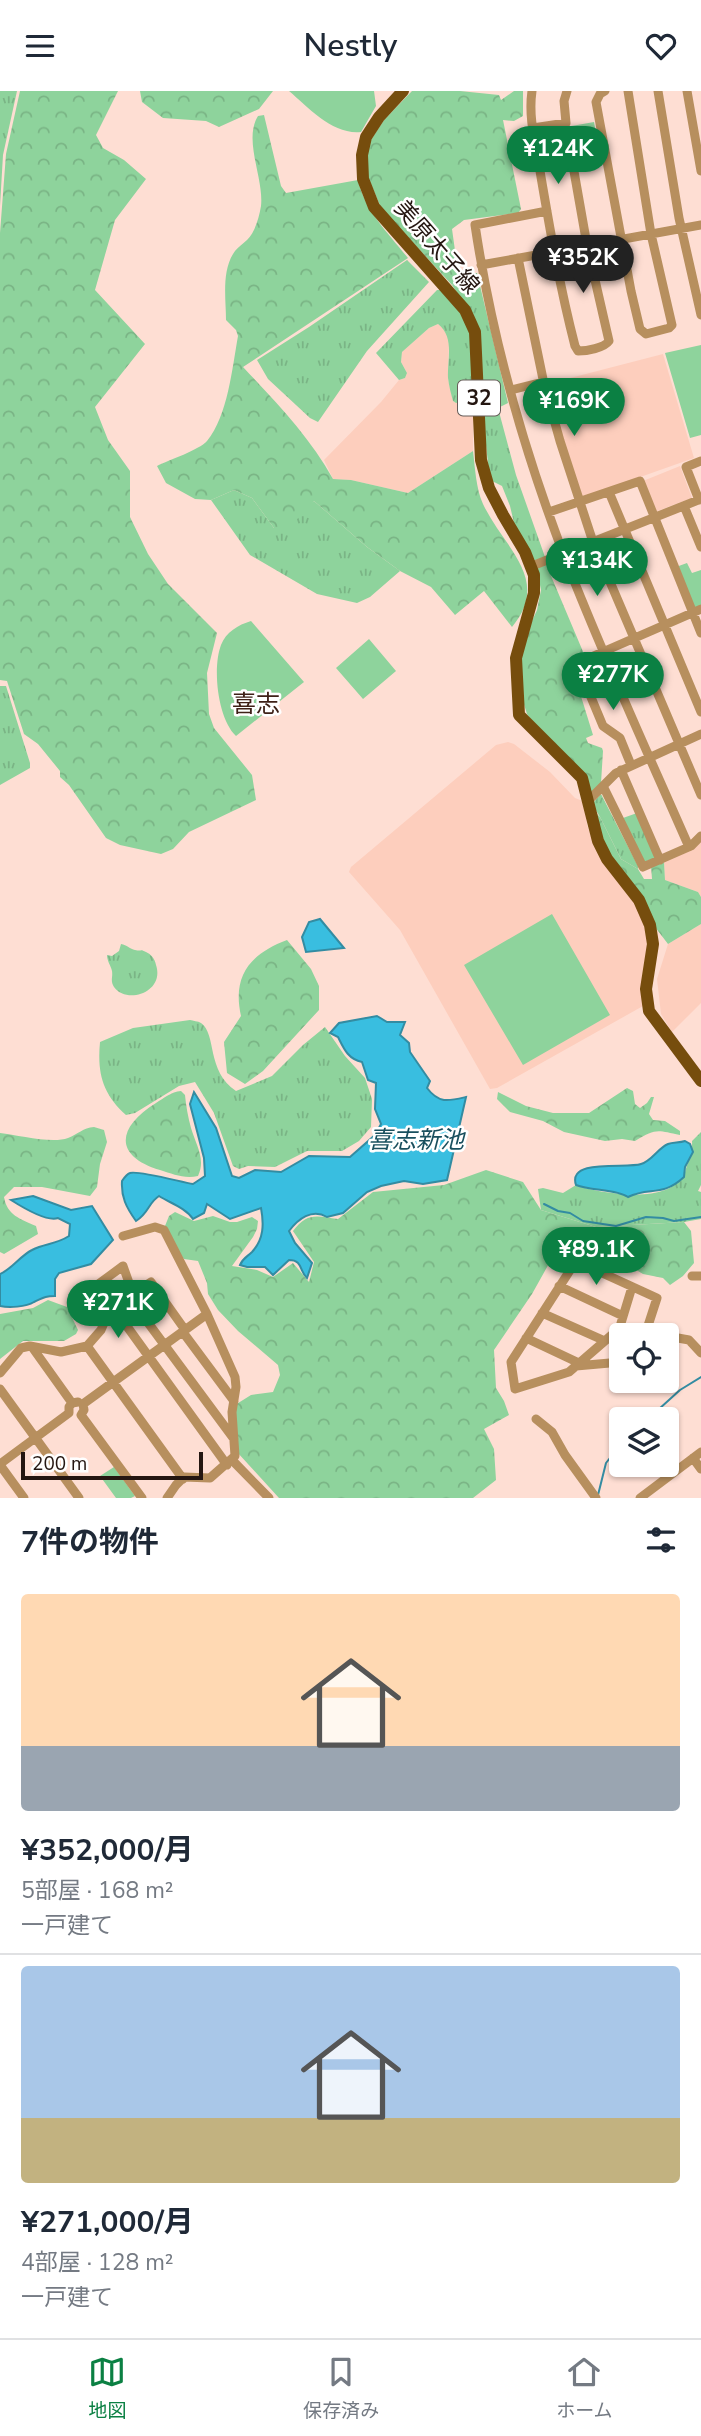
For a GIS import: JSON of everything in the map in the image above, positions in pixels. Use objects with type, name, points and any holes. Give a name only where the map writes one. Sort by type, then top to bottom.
[{"type":"main road","name":"美原太子線","points":[[402,91],[366,137],[362,155],[364,184],[370,200],[381,215],[458,302],[472,322],[477,339],[479,440],[483,467],[496,504],[532,566]]},
{"type":"main road","points":[[532,566],[534,593],[515,664],[519,715],[582,778],[591,819],[603,851],[639,900],[650,925],[653,944],[646,989],[649,1011],[701,1081]]},
{"type":"street","points":[[532,91],[530,107],[533,128],[554,251],[575,347],[578,351],[583,351],[605,345],[609,341],[587,245],[572,160],[540,165]]},
{"type":"street","points":[[533,128],[566,123],[567,91]]},
{"type":"street","points":[[605,91],[596,102],[620,240],[640,329],[646,334],[669,328],[671,325],[651,234],[628,91]]},
{"type":"street","points":[[658,91],[681,229],[701,315]]},
{"type":"street","points":[[687,91],[701,171]]},
{"type":"street","points":[[547,211],[475,225],[481,265],[510,390],[564,553],[689,847]]},
{"type":"street","points":[[481,265],[701,225]]},
{"type":"street","points":[[518,258],[543,382],[579,502],[593,542],[701,795]]},
{"type":"street","points":[[510,390],[543,382]]},
{"type":"street","points":[[532,566],[700,500],[686,467],[701,461]]},
{"type":"street","points":[[550,512],[640,481],[697,611],[701,633]]},
{"type":"street","points":[[609,492],[701,712]]},
{"type":"street","points":[[684,506],[701,547]]},
{"type":"street","points":[[631,765],[620,738],[603,726],[578,668],[582,661],[697,611]]},
{"type":"street","points":[[588,801],[621,770],[701,734]]},
{"type":"street","points":[[621,770],[660,860]]},
{"type":"street","points":[[603,786],[643,867],[689,847],[701,836]]},
{"type":"street","points":[[123,1236],[155,1227],[164,1230],[207,1314],[235,1377],[232,1412],[235,1457],[210,1478],[183,1479],[167,1498]]},
{"type":"street","points":[[609,1337],[569,1372],[515,1389],[510,1362],[576,1261],[657,1299],[649,1323]]},
{"type":"street","points":[[74,1302],[123,1266],[131,1295],[235,1441]]},
{"type":"street","points":[[0,1373],[22,1347],[61,1352],[87,1346],[101,1330],[113,1307],[151,1282],[185,1335],[234,1401]]},
{"type":"street","points":[[559,1286],[623,1316]]},
{"type":"street","points":[[621,1323],[632,1287]]},
{"type":"street","points":[[113,1307],[229,1463],[269,1498]]},
{"type":"street","points":[[542,1313],[605,1341]]},
{"type":"street","points":[[24,1498],[0,1464],[75,1406],[207,1314]]},
{"type":"street","points":[[526,1338],[577,1364],[609,1363]]},
{"type":"street","points":[[679,1338],[689,1340],[701,1353]]},
{"type":"street","points":[[87,1346],[183,1479]]},
{"type":"street","points":[[32,1347],[75,1406],[84,1410],[81,1415],[142,1498]]},
{"type":"street","points":[[0,1389],[79,1498]]},
{"type":"street","points":[[536,1419],[552,1432],[596,1498]]},
{"type":"street","points":[[640,1498],[697,1455],[701,1469]]},
{"type":"shaded area","points":[[438,324],[449,338],[448,379],[453,401],[456,403],[473,400],[473,451],[408,493],[351,480],[333,479],[324,460],[399,380],[405,378],[407,373],[401,362],[402,352],[429,328]]},
{"type":"shaded area","points":[[663,354],[694,458],[581,498],[547,384]]},
{"type":"shaded area","points":[[680,466],[692,498],[655,512],[643,481]]},
{"type":"shaded area","points":[[508,742],[550,772],[575,798],[585,802],[587,825],[593,842],[642,914],[648,944],[643,1006],[497,1088],[490,1089],[400,930],[349,872],[351,867],[496,745]]},
{"type":"shaded area","points":[[701,838],[701,897],[698,892],[665,880],[664,862]]},
{"type":"shaded area","points":[[701,924],[701,1003],[672,1032],[661,1014],[657,979],[668,944]]},
{"type":"green space","points":[[0,91],[17,91],[3,155],[0,206]]},
{"type":"green space","points":[[20,91],[118,91],[96,135],[103,148],[124,160],[146,179],[115,220],[95,290],[145,344],[95,407],[108,440],[130,471],[130,517],[148,554],[168,584],[217,633],[207,673],[209,714],[214,728],[252,775],[256,800],[189,832],[173,849],[161,854],[120,845],[106,838],[69,785],[60,777],[60,771],[38,744],[24,734],[7,681],[0,680],[0,233],[6,154]]},
{"type":"green space","points":[[140,91],[273,91],[259,109],[219,127],[206,121],[163,118],[142,102]]},
{"type":"green space","points":[[289,91],[374,91],[376,106],[361,132],[351,132],[331,125]]},
{"type":"green space","points":[[412,91],[460,91],[499,95],[501,100],[514,91],[523,91],[523,116],[514,121],[503,120],[521,209],[518,213],[464,220],[452,229],[459,279],[452,285],[381,208],[363,165],[369,143],[384,120]]},
{"type":"green space","points":[[264,115],[281,186],[286,193],[358,180],[372,212],[408,258],[243,367],[303,434],[333,479],[351,480],[408,493],[473,451],[477,485],[483,504],[512,549],[526,578],[527,594],[523,610],[512,627],[484,591],[455,615],[431,587],[400,571],[367,547],[314,501],[287,530],[274,528],[252,498],[234,490],[211,500],[195,499],[166,483],[157,466],[207,441],[224,405],[238,336],[226,320],[226,276],[231,259],[252,233],[259,215],[261,195],[253,136],[258,116]]},
{"type":"green space","points":[[594,122],[599,150],[543,160],[538,132]]},
{"type":"green space","points":[[407,260],[429,282],[367,351],[318,422],[310,418],[268,379],[257,360]]},
{"type":"green space","points":[[477,273],[508,403],[498,408],[516,475],[545,557],[535,561],[514,523],[502,486],[492,481],[489,472],[482,409],[481,351],[463,302],[452,285],[459,279],[458,275]]},
{"type":"green space","points":[[437,290],[459,311],[471,333],[473,400],[456,403],[453,401],[448,378],[447,335],[438,324],[429,328],[402,352],[401,362],[407,373],[405,378],[399,380],[376,353]]},
{"type":"green space","points":[[701,345],[701,435],[690,438],[665,353]]},
{"type":"green space","points":[[234,490],[252,498],[274,528],[314,501],[367,547],[400,571],[370,597],[357,603],[317,594],[250,555],[211,500]]},
{"type":"green space","points":[[687,563],[692,573],[701,570],[701,606],[693,609],[676,567]]},
{"type":"green space","points":[[546,564],[584,654],[571,664],[593,735],[586,738],[588,743],[602,748],[603,751],[601,783],[591,793],[527,714],[521,695],[518,672],[526,634],[537,610],[541,590],[537,570],[538,565]]},
{"type":"green space","points":[[251,621],[304,682],[236,736],[225,718],[218,693],[218,655],[223,640],[229,633]]},
{"type":"green space","points":[[369,639],[396,671],[363,699],[336,668]]},
{"type":"green space","points":[[0,686],[6,686],[30,768],[0,785]]},
{"type":"green space","points":[[601,794],[638,869],[621,859],[592,804]]},
{"type":"green space","points":[[595,812],[621,859],[638,869],[644,879],[652,879],[651,866],[664,862],[665,880],[698,892],[701,897],[701,924],[668,944],[604,848]]},
{"type":"green space","points":[[637,813],[655,858],[644,862],[623,818]]},
{"type":"green space","points":[[552,914],[610,1015],[523,1065],[464,965]]},
{"type":"green space","points":[[287,940],[311,969],[319,986],[319,1010],[263,1071],[245,1084],[227,1073],[224,1042],[241,1016],[239,989],[242,978],[247,968],[263,952]]},
{"type":"green space","points":[[121,944],[144,951],[155,961],[155,982],[143,993],[127,995],[113,985],[107,955],[112,956],[119,951]]},
{"type":"green space","points":[[190,1020],[200,1022],[206,1028],[220,1073],[236,1091],[272,1076],[325,1027],[345,1056],[365,1078],[372,1099],[371,1127],[359,1141],[342,1151],[307,1151],[275,1167],[248,1166],[239,1169],[233,1166],[214,1113],[195,1082],[179,1086],[135,1113],[126,1115],[103,1083],[100,1042],[133,1028]]},
{"type":"green space","points":[[627,1088],[633,1091],[635,1104],[640,1108],[654,1097],[649,1114],[653,1120],[665,1121],[680,1131],[680,1135],[657,1131],[635,1141],[605,1141],[564,1132],[543,1121],[510,1112],[497,1099],[498,1092],[526,1106],[553,1113],[589,1113]]},
{"type":"green space","points":[[181,1091],[185,1095],[190,1124],[201,1158],[198,1176],[179,1176],[145,1164],[134,1157],[126,1140],[128,1131],[143,1112],[168,1095]]},
{"type":"green space","points":[[94,1127],[104,1130],[107,1142],[97,1187],[90,1196],[42,1187],[14,1187],[4,1197],[8,1208],[15,1216],[36,1226],[38,1234],[4,1254],[0,1252],[0,1133],[61,1140]]},
{"type":"green space","points":[[701,1132],[701,1185],[698,1191],[701,1192],[701,1219],[596,1227],[541,1210],[538,1189],[543,1188],[563,1193],[576,1185],[633,1194],[656,1193],[668,1189],[684,1177],[692,1141]]},
{"type":"green space","points":[[486,1170],[523,1182],[541,1210],[596,1227],[684,1222],[691,1231],[694,1263],[683,1276],[670,1285],[663,1278],[643,1274],[613,1256],[569,1242],[551,1260],[532,1294],[494,1350],[496,1388],[509,1415],[484,1429],[494,1449],[496,1480],[473,1498],[279,1498],[237,1452],[235,1405],[251,1395],[273,1392],[280,1375],[278,1365],[218,1310],[208,1294],[207,1283],[198,1261],[184,1259],[176,1249],[165,1226],[169,1216],[175,1212],[194,1221],[213,1216],[230,1222],[252,1217],[258,1221],[257,1229],[232,1266],[257,1270],[273,1277],[293,1263],[309,1282],[314,1262],[293,1231],[303,1221],[318,1216],[338,1219],[373,1192],[444,1185]]},
{"type":"green space","points":[[48,1300],[67,1307],[78,1330],[76,1334],[64,1341],[23,1341],[0,1359],[0,1314],[33,1308]]},
{"type":"green space","points":[[114,1467],[135,1496],[116,1498],[100,1476]]},
{"type":"water","points":[[320,919],[344,948],[306,952],[302,937],[309,922]]},
{"type":"water","name":"喜志新池","points":[[377,1016],[387,1022],[405,1022],[400,1035],[409,1043],[410,1052],[430,1081],[427,1088],[431,1093],[445,1100],[466,1097],[447,1180],[423,1184],[404,1181],[381,1186],[367,1192],[343,1213],[327,1217],[311,1214],[301,1219],[289,1231],[295,1243],[312,1263],[307,1278],[299,1264],[293,1260],[289,1260],[273,1275],[265,1267],[240,1265],[261,1237],[261,1208],[230,1219],[207,1204],[204,1213],[193,1219],[182,1209],[159,1196],[136,1221],[122,1192],[122,1181],[129,1174],[141,1173],[193,1184],[205,1176],[204,1158],[190,1104],[194,1092],[216,1128],[232,1176],[239,1178],[255,1170],[281,1172],[309,1156],[350,1157],[375,1135],[381,1124],[375,1109],[376,1083],[368,1080],[362,1062],[350,1056],[338,1037],[330,1033],[339,1023]]},
{"type":"water","points":[[685,1141],[690,1144],[693,1152],[685,1167],[684,1177],[662,1190],[628,1197],[576,1185],[576,1177],[580,1171],[600,1166],[641,1164],[668,1144]]},
{"type":"water","points":[[33,1196],[71,1210],[92,1206],[113,1240],[91,1264],[59,1273],[55,1279],[55,1296],[22,1306],[0,1306],[0,1274],[32,1250],[69,1236],[70,1224],[58,1218],[41,1216],[11,1200]]},
{"type":"waterway","points":[[544,1204],[570,1213],[583,1221],[616,1226],[646,1217],[674,1221],[701,1217]]},
{"type":"waterway","points":[[661,1407],[680,1390],[701,1377]]},
{"type":"waterway","points":[[598,1495],[609,1459]]},
{"type":"district","name":"喜志","points":[[256,704]]}]
